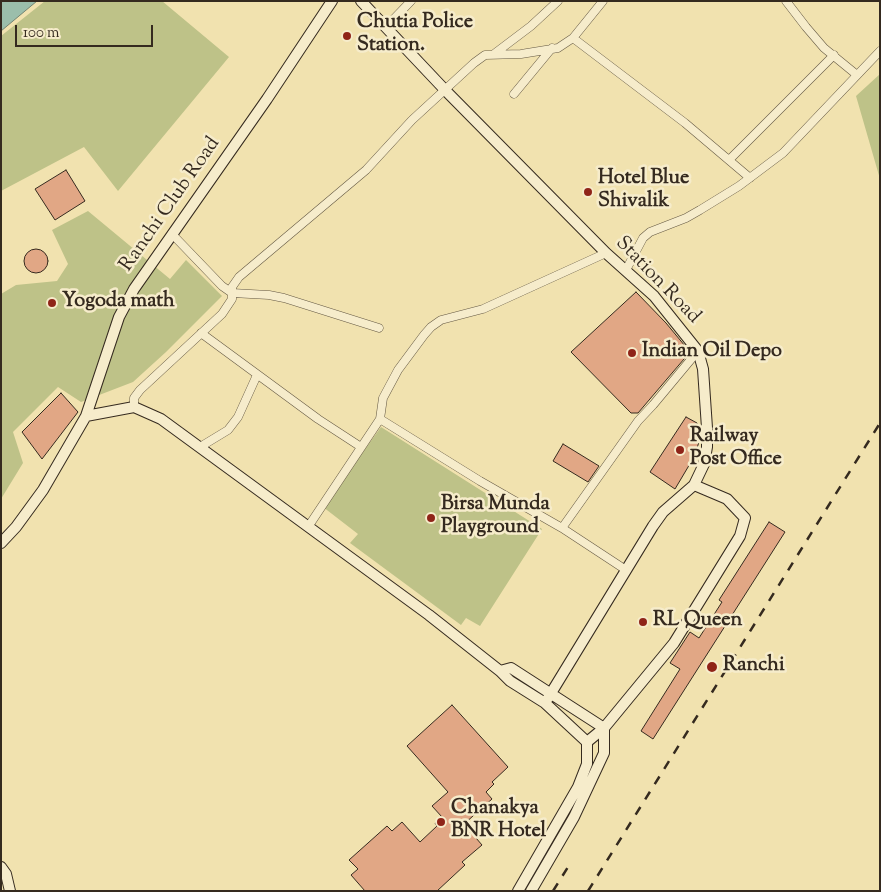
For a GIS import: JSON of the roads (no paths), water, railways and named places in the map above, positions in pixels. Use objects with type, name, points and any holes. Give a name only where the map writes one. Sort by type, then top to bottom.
[{"type":"street","name":"Ranchi Club Road","points":[[1,542],[16,527],[43,490],[86,416],[119,317],[134,289],[267,99],[332,1]]},
{"type":"street","name":"Station Road","points":[[362,1],[445,90],[606,252],[654,296],[698,351],[703,369],[707,447],[704,464],[694,486],[663,512],[653,526],[545,703]]},
{"type":"street","points":[[386,27],[411,1]]},
{"type":"street","points":[[494,54],[531,26],[558,1]]},
{"type":"street","points":[[134,406],[134,398],[140,390],[222,314],[232,299],[232,287],[239,277],[366,170],[412,120],[474,62],[485,55],[521,54],[558,48],[573,38],[603,1]]},
{"type":"street","points":[[786,1],[816,39],[857,75]]},
{"type":"street","points":[[573,38],[684,123],[750,178]]},
{"type":"street","points":[[514,94],[552,48]]},
{"type":"street","points":[[626,270],[644,238],[650,232],[686,218],[750,178],[783,153],[880,50]]},
{"type":"street","points":[[730,160],[834,56]]},
{"type":"street","points":[[172,234],[222,286],[232,293],[269,295],[284,298],[379,328]]},
{"type":"street","points":[[308,527],[380,419],[383,398],[398,370],[424,334],[441,320],[483,308],[606,252]]},
{"type":"street","points":[[201,333],[257,375],[361,447]]},
{"type":"street","points":[[562,528],[638,421],[653,406],[698,351]]},
{"type":"street","points":[[200,447],[228,430],[238,417],[257,375]]},
{"type":"street","points":[[86,416],[134,406],[161,419],[429,615],[510,681],[545,703],[587,742],[587,764],[578,787],[518,891]]},
{"type":"street","points":[[380,419],[480,481],[562,528],[626,570]]},
{"type":"street","points":[[587,742],[604,728],[674,643],[740,536],[745,518],[727,499],[694,486]]},
{"type":"street","points":[[500,671],[511,668],[604,728]]},
{"type":"street","points":[[531,891],[574,817],[604,753],[604,728]]},
{"type":"street","points":[[1,868],[6,874],[8,891]]},
{"type":"street","points":[[1,872],[8,891]]},
{"type":"railway","points":[[588,891],[880,423]]},
{"type":"railway","points":[[553,891],[568,867]]},
{"type":"place","name":"Chutia Police Station.","points":[[347,36]]},
{"type":"place","name":"Hotel Blue Shivalik","points":[[588,192]]},
{"type":"place","name":"Yogoda math","points":[[52,303]]},
{"type":"place","name":"Indian Oil Depo","points":[[632,353]]},
{"type":"place","name":"Railway Post Office","points":[[680,450]]},
{"type":"place","name":"Birsa Munda Playground","points":[[431,518]]},
{"type":"place","name":"RL Queen","points":[[643,622]]},
{"type":"place","name":"Ranchi","points":[[712,667]]},
{"type":"place","name":"Chanakya BNR Hotel","points":[[441,822]]}]
